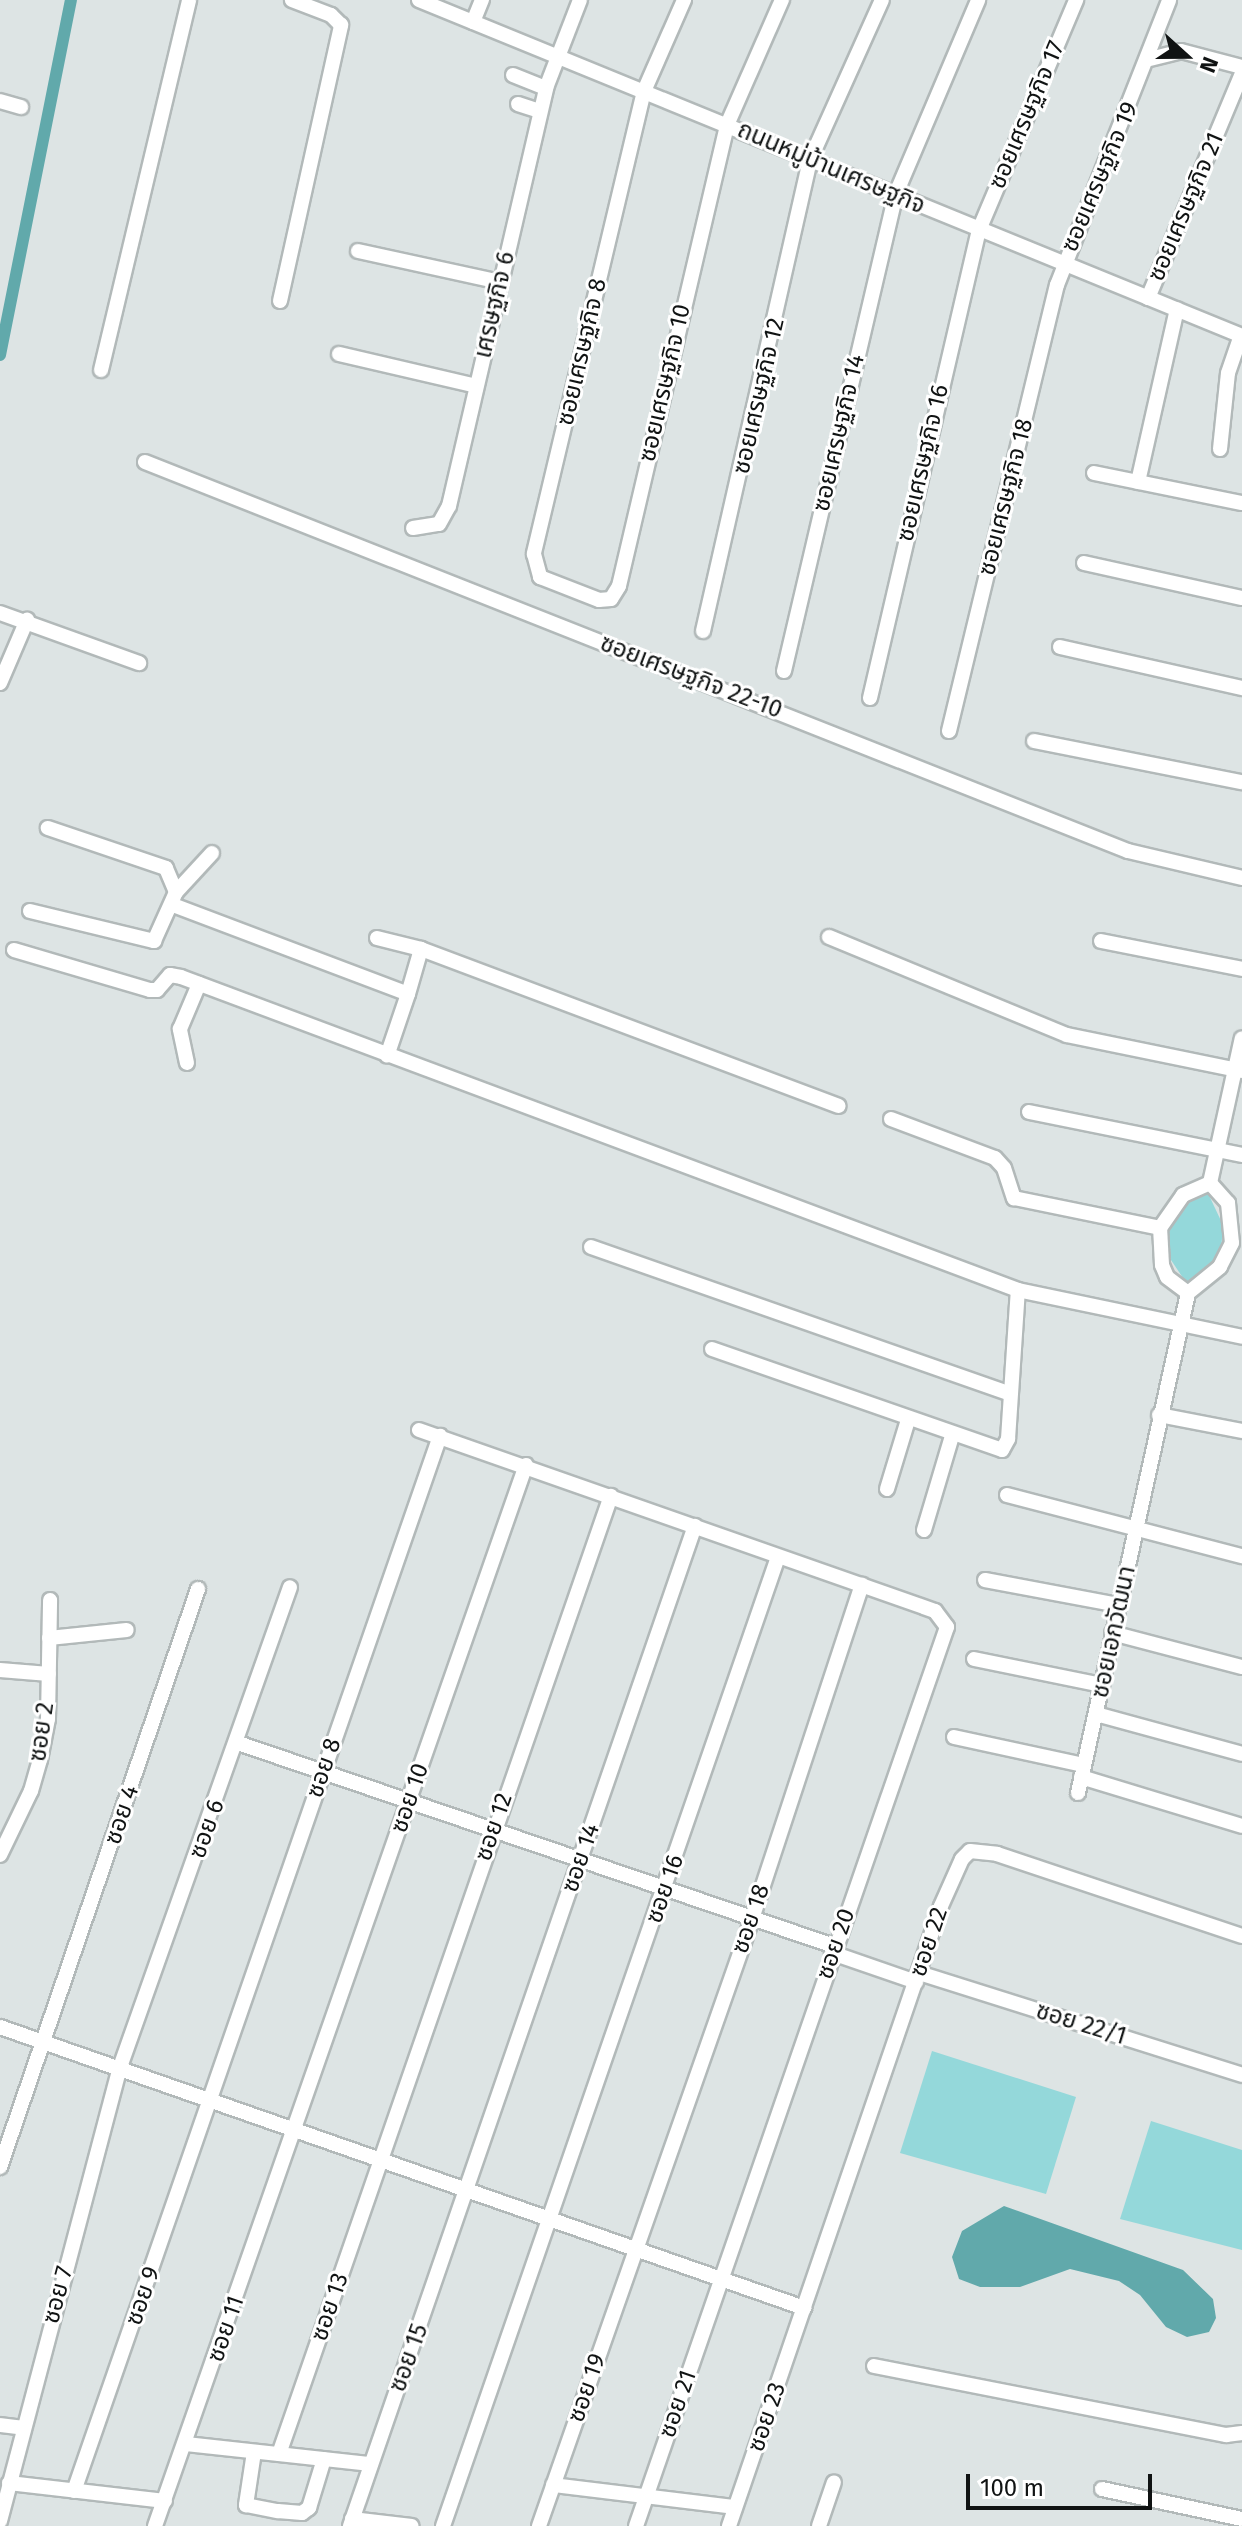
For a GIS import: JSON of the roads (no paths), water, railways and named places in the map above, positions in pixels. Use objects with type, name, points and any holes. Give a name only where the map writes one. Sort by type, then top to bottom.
[{"type":"street","points":[[101,370],[189,0]]},
{"type":"street","points":[[280,301],[341,25],[331,15],[292,0]]},
{"type":"street","name":"ถนนหมู่บ้านเศรษฐกิจ","points":[[419,0],[1241,336]]},
{"type":"street","points":[[473,22],[482,0]]},
{"type":"street","name":"เศรษฐกิจ 6","points":[[413,528],[433,528],[445,519],[540,111],[580,0]]},
{"type":"street","points":[[644,91],[684,0]]},
{"type":"street","points":[[727,125],[782,0]]},
{"type":"street","name":"ซอยเศรษฐกิจ 12","points":[[703,631],[810,160],[882,0]]},
{"type":"street","name":"ซอยเศรษฐกิจ 14","points":[[784,671],[895,196],[978,0]]},
{"type":"street","name":"ซอยเศรษฐกิจ 17","points":[[979,230],[1076,0]]},
{"type":"street","name":"ซอยเศรษฐกิจ 19","points":[[1064,263],[1150,59],[1169,0]]},
{"type":"street","points":[[1150,59],[1181,51],[1242,70]]},
{"type":"street","name":"ซอยเศรษฐกิจ 21","points":[[1148,298],[1242,70]]},
{"type":"street","points":[[513,75],[546,88]]},
{"type":"street","name":"ซอยเศรษฐกิจ 8","points":[[572,591],[540,577],[534,554],[644,91]]},
{"type":"street","points":[[0,101],[21,107]]},
{"type":"street","points":[[518,104],[540,111]]},
{"type":"street","name":"ซอยเศรษฐกิจ 10","points":[[572,591],[606,601],[619,586],[727,125]]},
{"type":"street","name":"ซอยเศรษฐกิจ 16","points":[[870,698],[979,230]]},
{"type":"street","points":[[358,251],[500,282]]},
{"type":"street","name":"ซอยเศรษฐกิจ 18","points":[[949,731],[1064,263]]},
{"type":"street","points":[[1138,482],[1177,309]]},
{"type":"street","points":[[1220,449],[1228,373],[1241,336]]},
{"type":"street","points":[[339,354],[476,386]]},
{"type":"street","name":"ซอยเศรษฐกิจ 22-10","points":[[145,462],[1128,851],[1242,878]]},
{"type":"street","points":[[1094,473],[1242,503]]},
{"type":"street","points":[[1084,563],[1242,598]]},
{"type":"street","points":[[0,613],[27,620],[139,663]]},
{"type":"street","points":[[0,683],[27,620]]},
{"type":"street","points":[[1060,647],[1242,688]]},
{"type":"street","points":[[1034,741],[1242,782]]},
{"type":"street","points":[[48,828],[166,868],[175,898]]},
{"type":"street","points":[[30,911],[147,941],[160,935],[175,898],[212,853]]},
{"type":"street","points":[[175,898],[408,994]]},
{"type":"street","points":[[829,937],[1067,1035],[1239,1070]]},
{"type":"street","points":[[377,938],[421,949],[838,1106]]},
{"type":"street","points":[[1101,941],[1242,969]]},
{"type":"street","points":[[387,1056],[421,949]]},
{"type":"street","points":[[14,950],[150,990],[157,990],[170,975],[199,984],[1018,1290],[1242,1337]]},
{"type":"street","points":[[187,1063],[180,1029],[199,984]]},
{"type":"street","points":[[1210,1183],[1239,1070],[1242,1038]]},
{"type":"street","points":[[1029,1112],[1242,1155]]},
{"type":"street","points":[[891,1119],[995,1158],[1004,1168],[1014,1198],[1160,1228]]},
{"type":"street","points":[[1210,1183],[1228,1203],[1237,1244],[1220,1267],[1188,1293],[1167,1277],[1159,1251],[1160,1228],[1183,1195],[1210,1183]]},
{"type":"street","points":[[591,1247],[1009,1393]]},
{"type":"street","points":[[712,1349],[995,1451],[1006,1447],[1018,1290]]},
{"type":"street","name":"ซอยเอกวัฒนา","points":[[1078,1793],[1188,1293]]},
{"type":"street","points":[[1159,1415],[1242,1431]]},
{"type":"street","points":[[887,1489],[908,1420]]},
{"type":"street","points":[[419,1430],[862,1585]]},
{"type":"street","name":"ซอย 8","points":[[211,2101],[440,1436]]},
{"type":"street","points":[[924,1530],[952,1436]]},
{"type":"street","name":"ซอย 10","points":[[294,2131],[526,1465]]},
{"type":"street","points":[[1007,1495],[1242,1556]]},
{"type":"street","name":"ซอย 12","points":[[381,2160],[611,1496]]},
{"type":"street","name":"ซอย 14","points":[[468,2190],[695,1526]]},
{"type":"street","name":"ซอย 16","points":[[443,2526],[778,1557]]},
{"type":"street","points":[[985,1580],[1118,1605]]},
{"type":"street","name":"ซอย 20","points":[[720,2281],[833,1949],[944,1638],[946,1621],[935,1611],[862,1585]]},
{"type":"street","name":"ซอย 18","points":[[634,2251],[752,1919],[862,1585]]},
{"type":"street","name":"ซอย 6","points":[[119,2070],[238,1743],[290,1587]]},
{"type":"street","name":"ซอย 4","points":[[0,2167],[198,1589]]},
{"type":"street","name":"ซอย 2","points":[[0,1855],[31,1791],[48,1719],[50,1600]]},
{"type":"street","points":[[49,1638],[127,1630]]},
{"type":"street","points":[[1112,1633],[1242,1667]]},
{"type":"street","points":[[974,1659],[1102,1685]]},
{"type":"street","points":[[0,1670],[49,1674]]},
{"type":"street","points":[[1096,1714],[1242,1754]]},
{"type":"street","points":[[954,1737],[1082,1771],[1242,1826]]},
{"type":"street","name":"ซอย 22/1","points":[[238,1743],[494,1827],[918,1978],[1242,2075]]},
{"type":"street","name":"ซอย 22","points":[[804,2308],[953,1875],[970,1851],[997,1854],[1242,1936]]},
{"type":"street","points":[[0,2027],[804,2308]]},
{"type":"street","name":"ซอย 7","points":[[0,2521],[2,2501],[119,2070]]},
{"type":"street","name":"ซอย 9","points":[[74,2491],[211,2101]]},
{"type":"street","name":"ซอย 11","points":[[155,2526],[294,2131]]},
{"type":"street","name":"ซอย 13","points":[[279,2454],[381,2160]]},
{"type":"street","name":"ซอย 15","points":[[351,2522],[468,2190]]},
{"type":"street","name":"ซอย 19","points":[[539,2526],[634,2251]]},
{"type":"street","name":"ซอย 21","points":[[636,2526],[720,2281]]},
{"type":"street","name":"ซอย 23","points":[[729,2526],[804,2308]]},
{"type":"street","points":[[874,2366],[1226,2435],[1242,2433]]},
{"type":"street","points":[[0,2425],[23,2428]]},
{"type":"street","points":[[186,2444],[371,2464]]},
{"type":"street","points":[[254,2452],[246,2505],[278,2511],[302,2513],[309,2508],[324,2459]]},
{"type":"street","points":[[819,2526],[834,2482]]},
{"type":"street","points":[[9,2483],[165,2501]]},
{"type":"street","points":[[553,2485],[735,2507]]},
{"type":"street","points":[[1102,2489],[1210,2520],[1242,2519]]},
{"type":"street","points":[[351,2522],[412,2526]]},
{"type":"waterway","points":[[0,355],[71,0]]}]
